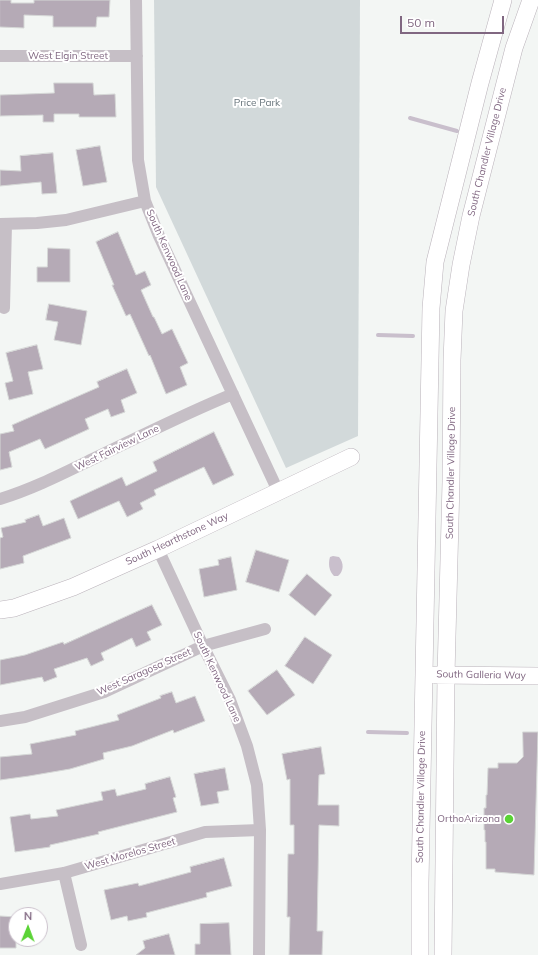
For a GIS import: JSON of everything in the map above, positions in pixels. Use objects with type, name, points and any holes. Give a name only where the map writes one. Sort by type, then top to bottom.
[{"type":"street","name":"South Kenwood Lane","points":[[136,0],[138,160],[145,201],[158,236],[278,491]]},
{"type":"street","name":"South Chandler Village Drive","points":[[420,955],[423,674],[427,574],[429,360],[431,308],[435,262],[502,0]]},
{"type":"street","name":"South Chandler Village Drive","points":[[443,955],[446,675],[454,311],[461,265],[471,216],[514,48],[530,0]]},
{"type":"street","name":"West Elgin Street","points":[[0,56],[137,56]]},
{"type":"street","points":[[4,308],[3,224],[66,220],[145,201]]},
{"type":"street","name":"West Fairview Lane","points":[[0,499],[75,468],[174,420],[233,394]]},
{"type":"street","name":"South Hearthstone Way","points":[[0,610],[14,608],[73,587],[158,549],[351,457]]},
{"type":"street","name":"South Kenwood Lane","points":[[158,549],[230,700],[247,746],[257,785],[260,830],[259,955]]},
{"type":"street","name":"West Saragosa Street","points":[[0,721],[25,717],[104,692],[203,646],[265,629]]},
{"type":"street","name":"South Galleria Way","points":[[423,674],[538,676]]},
{"type":"street","name":"West Morelos Street","points":[[0,884],[64,873],[205,832],[260,830]]},
{"type":"street","points":[[64,873],[81,945]]},
{"type":"green space","name":"Price Park","points":[[154,0],[360,0],[358,436],[286,468],[156,187]]},
{"type":"shaded area","points":[[333,556],[341,559],[342,569],[338,576],[334,576],[329,567],[330,557]]},
{"type":"building","points":[[0,0],[11,0],[11,3],[34,3],[34,0],[110,0],[109,17],[97,17],[96,27],[53,27],[53,16],[24,15],[24,28],[0,27]]},
{"type":"building","points":[[54,83],[93,83],[94,95],[115,94],[116,117],[79,117],[79,114],[54,114],[54,122],[43,122],[43,115],[0,116],[0,95],[54,93]]},
{"type":"building","points":[[100,146],[107,182],[83,186],[76,150]]},
{"type":"building","points":[[53,153],[57,193],[42,194],[41,182],[0,186],[0,170],[21,171],[20,156]]},
{"type":"building","points":[[118,232],[136,275],[145,271],[151,285],[141,290],[162,334],[172,329],[188,363],[180,367],[187,385],[166,394],[150,355],[149,356],[130,314],[126,316],[112,285],[114,285],[96,242]]},
{"type":"building","points":[[48,248],[70,249],[70,282],[37,282],[37,267],[47,267]]},
{"type":"building","points":[[49,304],[87,311],[81,345],[54,340],[58,322],[46,320]]},
{"type":"building","points":[[37,345],[43,369],[28,372],[33,394],[9,400],[5,383],[13,381],[6,353]]},
{"type":"building","points":[[127,369],[137,393],[121,400],[125,412],[111,417],[108,409],[85,419],[89,429],[45,449],[40,439],[9,452],[12,467],[0,470],[0,434],[14,431],[12,425],[99,387],[97,382]]},
{"type":"building","points":[[214,432],[234,475],[213,485],[204,467],[154,490],[156,495],[140,503],[143,509],[127,517],[119,501],[78,519],[70,501],[122,477],[126,486],[157,471],[153,462]]},
{"type":"building","points":[[39,515],[43,526],[64,518],[71,538],[23,556],[24,563],[0,569],[0,538],[3,537],[1,528],[26,522],[25,520]]},
{"type":"building","points":[[256,550],[289,560],[279,592],[246,582]]},
{"type":"building","points":[[231,557],[237,590],[204,597],[199,569],[219,565],[218,560]]},
{"type":"building","points":[[307,574],[332,595],[315,616],[289,595]]},
{"type":"building","points":[[152,605],[162,625],[147,632],[151,640],[136,647],[132,638],[101,653],[104,660],[91,666],[87,658],[54,669],[57,677],[44,682],[42,677],[0,685],[0,660],[25,655],[63,642],[64,644]]},
{"type":"building","points":[[305,637],[332,655],[313,684],[285,666]]},
{"type":"building","points":[[277,670],[295,695],[267,715],[248,691]]},
{"type":"building","points":[[172,692],[176,703],[195,696],[205,721],[174,733],[173,730],[132,746],[103,753],[104,759],[70,769],[0,780],[0,757],[32,754],[30,744],[76,735],[75,731],[119,720],[117,715],[161,698],[160,696]]},
{"type":"building","name":"OrthoArizona","points":[[523,732],[538,732],[534,875],[495,872],[495,869],[486,869],[484,808],[486,808],[488,768],[498,768],[498,763],[517,763],[523,757]]},
{"type":"building","points":[[321,747],[325,774],[319,775],[318,805],[339,805],[339,826],[319,825],[317,931],[323,931],[322,955],[289,955],[290,917],[287,917],[288,854],[294,854],[294,825],[290,825],[290,779],[287,780],[282,754]]},
{"type":"building","points":[[225,768],[229,790],[217,792],[219,803],[201,806],[194,774]]},
{"type":"building","points":[[170,777],[176,797],[173,798],[177,812],[98,832],[99,834],[50,845],[50,847],[15,852],[10,817],[30,814],[31,819],[58,816],[56,810],[103,800],[101,792],[115,789],[117,796],[146,789],[145,784]]},
{"type":"building","points":[[224,858],[232,886],[206,893],[207,897],[146,913],[147,917],[128,921],[127,916],[111,920],[104,890],[138,883],[139,886],[191,872],[190,867]]},
{"type":"building","points":[[0,916],[8,916],[8,947],[16,948],[0,948]]},
{"type":"building","points":[[229,923],[231,955],[195,955],[195,944],[200,944],[200,924]]},
{"type":"building","points":[[169,934],[175,955],[136,955],[145,948],[143,941]]},
{"type":"waterway","points":[[410,118],[457,131]]},
{"type":"waterway","points":[[378,335],[413,336]]},
{"type":"waterway","points":[[368,732],[407,733]]},
{"type":"place","name":"OrthoArizona","points":[[509,819]]}]
